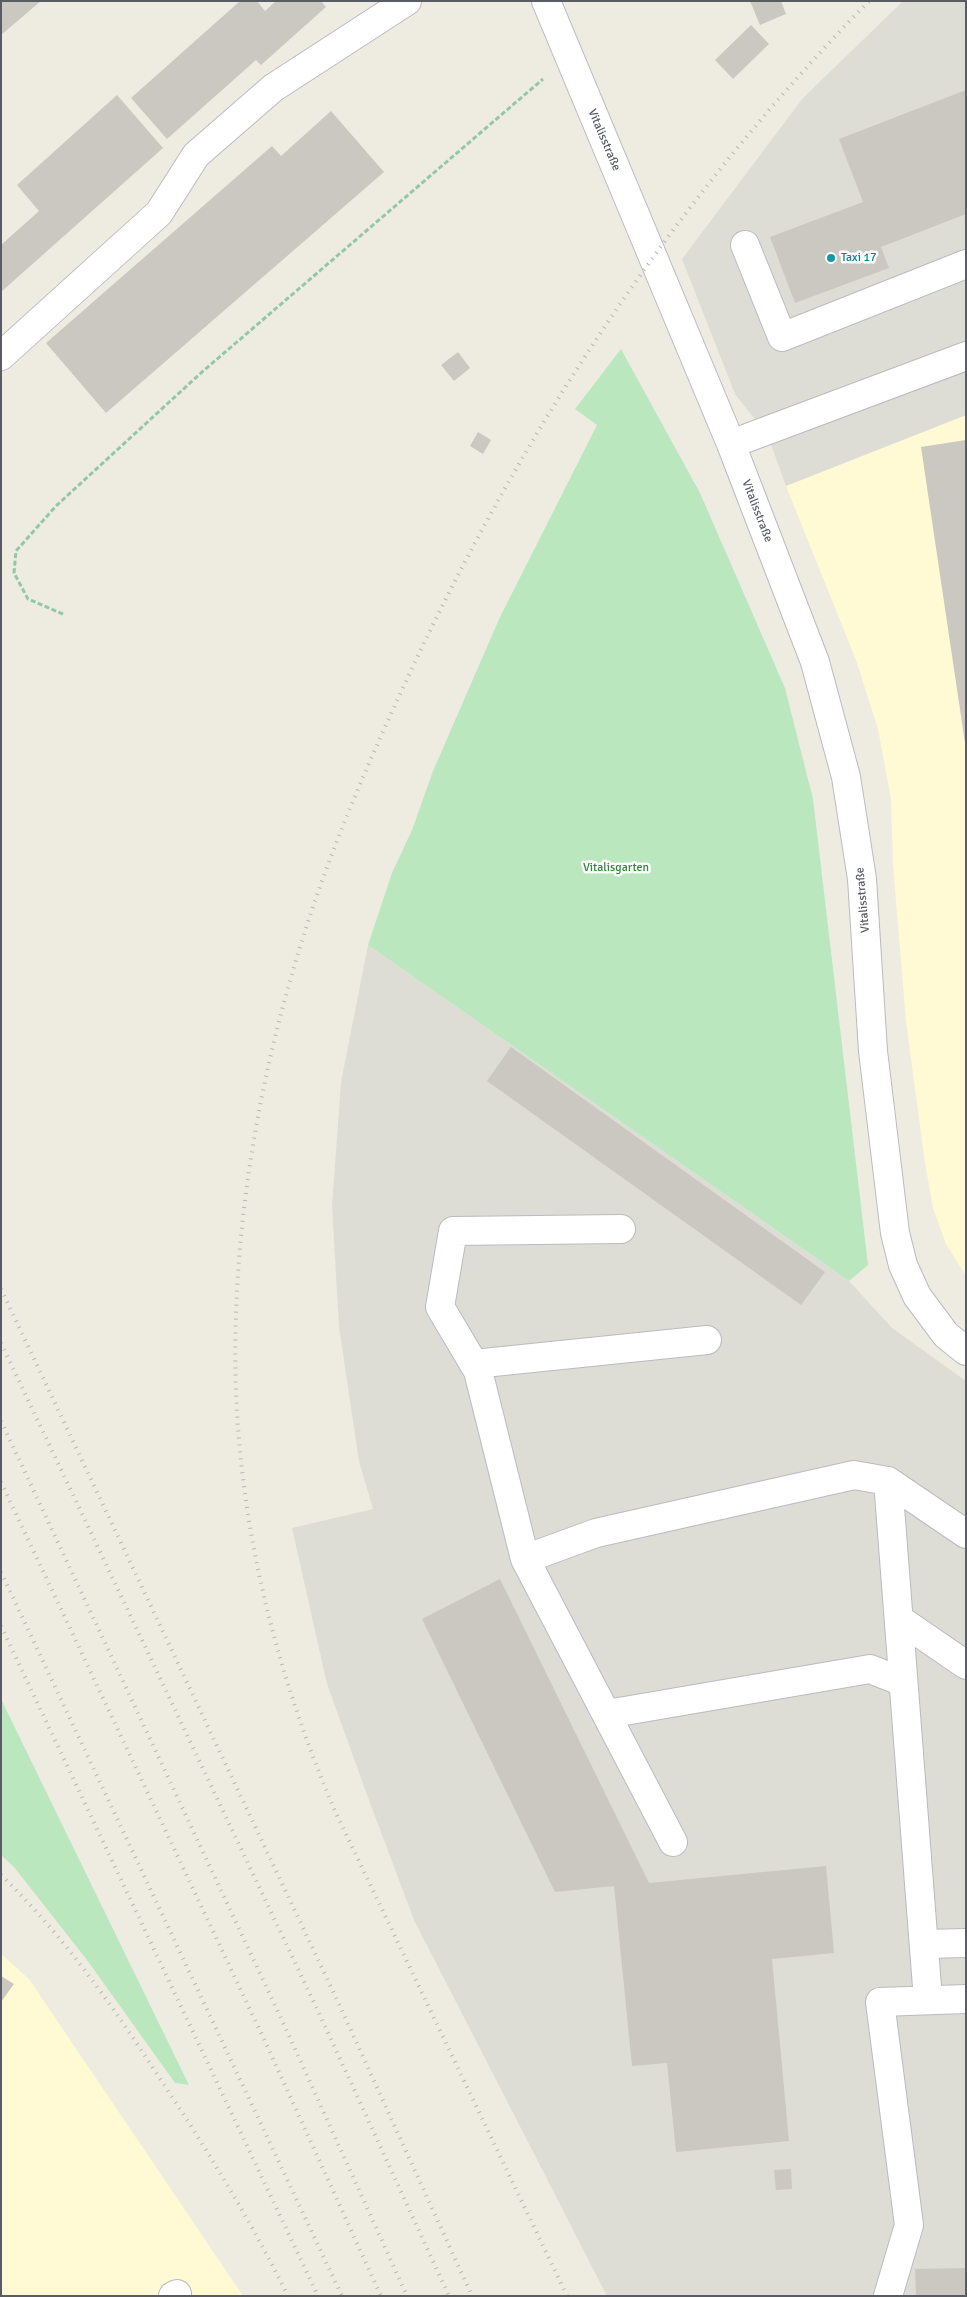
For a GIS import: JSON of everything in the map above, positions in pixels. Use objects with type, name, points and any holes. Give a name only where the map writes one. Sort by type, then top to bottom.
[{"type":"street","points":[[1,356],[159,213],[196,155],[273,88],[406,1]]},
{"type":"street","name":"Vitalisstraße","points":[[546,1],[731,444],[815,662],[846,778],[862,879],[873,1051],[895,1233],[903,1265],[917,1296],[946,1335],[966,1351]]},
{"type":"street","points":[[745,245],[782,337],[966,264]]},
{"type":"street","points":[[731,444],[966,356]]},
{"type":"street","points":[[621,1229],[453,1231],[440,1307],[478,1372],[525,1559],[673,1842]]},
{"type":"street","points":[[474,1364],[707,1340]]},
{"type":"street","points":[[525,1559],[596,1533],[854,1475],[888,1480],[966,1534]]},
{"type":"street","points":[[888,1480],[928,2000]]},
{"type":"street","points":[[899,1619],[966,1665]]},
{"type":"street","points":[[607,1714],[870,1669],[903,1682]]},
{"type":"street","points":[[924,1944],[966,1943]]},
{"type":"street","points":[[888,2296],[909,2225],[880,2002],[966,1998]]},
{"type":"path","points":[[63,614],[28,599],[14,573],[16,551],[56,506],[238,340],[526,92],[570,59]]},
{"type":"shaded area","points":[[903,1],[966,1],[966,415],[786,486],[768,436],[735,394],[682,259],[803,98]]},
{"type":"shaded area","points":[[966,415],[966,1276],[946,1244],[933,1208],[925,1163],[906,1021],[893,865],[891,799],[878,729],[856,660],[786,486]]},
{"type":"shaded area","points":[[368,945],[849,1281],[892,1328],[966,1381],[966,2296],[607,2296],[414,1920],[327,1684],[292,1528],[373,1509],[359,1461],[339,1327],[332,1206],[341,1082]]},
{"type":"shaded area","points":[[1,1954],[29,1979],[243,2296],[1,2296]]},
{"type":"green space","name":"Vitalisgarten","points":[[621,349],[700,493],[785,688],[813,799],[868,1265],[849,1281],[368,945],[392,873],[412,830],[433,771],[500,617],[597,425],[575,409]]},
{"type":"green space","points":[[1,1699],[189,2085],[175,2083],[87,1960],[14,1867],[1,1855]]},
{"type":"building","points":[[1,1],[41,1],[1,35]]},
{"type":"building","points":[[240,1],[257,1],[265,11],[276,1],[321,1],[326,7],[261,65],[256,60],[167,139],[131,98]]},
{"type":"building","points":[[750,1],[781,1],[786,14],[760,25]]},
{"type":"building","points":[[751,25],[769,44],[733,79],[715,60]]},
{"type":"building","points":[[966,90],[966,214],[881,247],[889,268],[795,303],[770,237],[863,202],[839,139]]},
{"type":"building","points":[[117,95],[163,148],[1,292],[1,245],[39,211],[17,185]]},
{"type":"building","points":[[331,111],[384,172],[106,413],[46,343],[272,146],[281,156]]},
{"type":"building","points":[[458,352],[470,368],[454,381],[441,365]]},
{"type":"building","points":[[478,432],[491,440],[483,454],[470,446]]},
{"type":"building","points":[[966,440],[966,743],[965,743],[921,447]]},
{"type":"building","points":[[511,1047],[825,1272],[801,1305],[487,1081]]},
{"type":"building","points":[[500,1579],[649,1883],[826,1866],[834,1953],[772,1959],[789,2141],[676,2152],[667,2063],[632,2066],[614,1886],[555,1892],[422,1619]]},
{"type":"building","points":[[1,1976],[14,1984],[1,2002]]},
{"type":"building","points":[[791,2169],[792,2189],[776,2190],[774,2170]]},
{"type":"building","points":[[966,2268],[966,2296],[916,2296],[915,2269]]},
{"type":"railway","points":[[567,2296],[335,1811],[296,1710],[280,1659],[255,1554],[246,1501],[240,1447],[236,1393],[236,1328],[245,1198],[255,1133],[268,1069],[283,1005],[301,942],[343,825],[378,742],[461,570],[509,482],[560,395],[615,311],[673,230],[735,151],[800,74],[869,1]]},
{"type":"railway","points":[[1,1289],[339,2004],[472,2296]]},
{"type":"railway","points":[[1,1343],[318,2011],[449,2296]]},
{"type":"railway","points":[[1,1421],[286,2029],[407,2296]]},
{"type":"railway","points":[[1,1482],[263,2037],[381,2296]]},
{"type":"railway","points":[[1,1572],[342,2296]]},
{"type":"railway","points":[[1,1626],[318,2296]]},
{"type":"railway","points":[[1,1875],[64,1944],[120,2019],[225,2182],[258,2238],[288,2296]]},
{"type":"place","name":"Taxi 17","points":[[831,258]]}]
